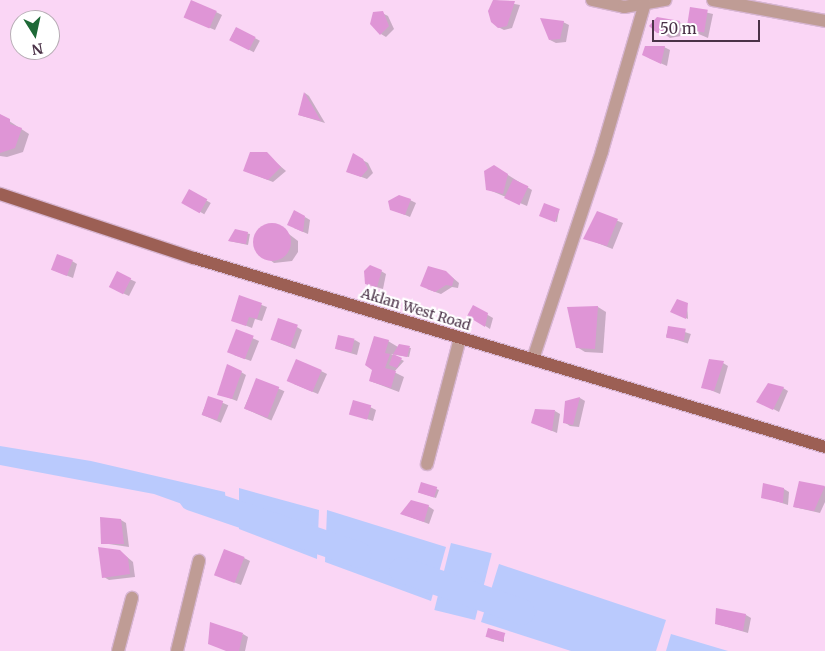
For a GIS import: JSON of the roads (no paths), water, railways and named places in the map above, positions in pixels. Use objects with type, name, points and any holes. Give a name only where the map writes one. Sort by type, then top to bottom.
[{"type":"main road","name":"Aklan West Road","points":[[0,194],[194,258],[825,447]]},
{"type":"street","points":[[592,0],[624,7],[665,0]]},
{"type":"street","points":[[713,0],[825,21]]},
{"type":"street","points":[[533,359],[602,151],[645,3]]},
{"type":"street","points":[[427,464],[460,338]]},
{"type":"street","points":[[177,651],[198,561]]},
{"type":"street","points":[[118,651],[132,598]]},
{"type":"water","points":[[0,446],[91,461],[225,492],[227,520],[154,494],[0,465]]},
{"type":"water","points":[[239,488],[319,510],[317,559],[239,529]]},
{"type":"water","points":[[327,510],[446,547],[431,601],[325,562]]},
{"type":"water","points":[[451,543],[492,553],[475,620],[434,610]]},
{"type":"water","points":[[499,564],[666,620],[656,651],[571,651],[481,622]]},
{"type":"water","points":[[671,634],[728,651],[666,651]]},
{"type":"waterway","points":[[192,498],[359,555]]},
{"type":"waterway","points":[[402,570],[522,612]]}]
